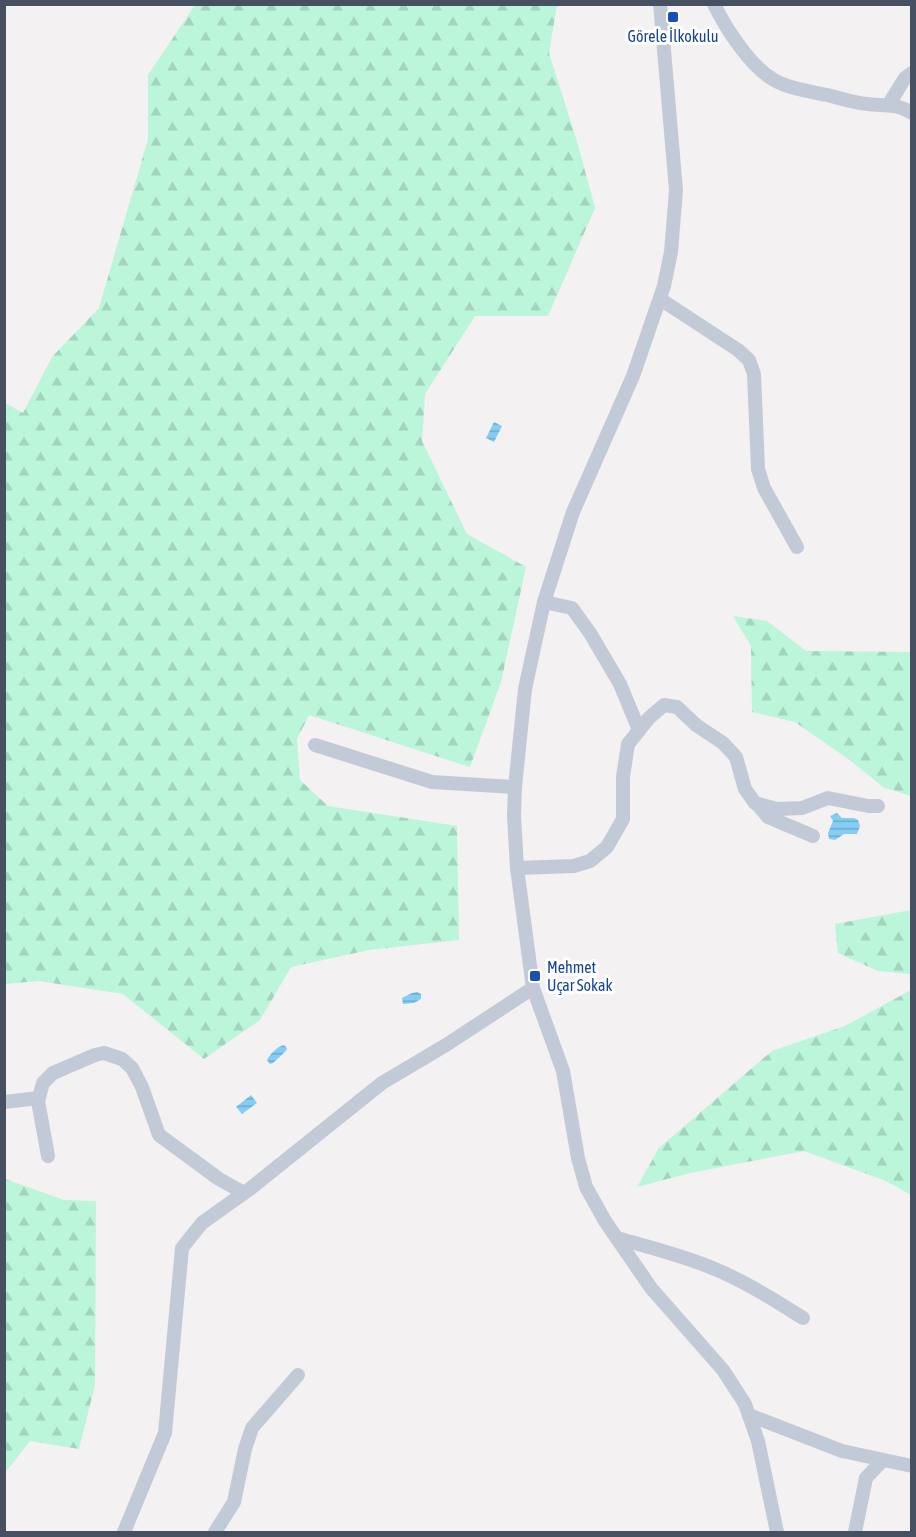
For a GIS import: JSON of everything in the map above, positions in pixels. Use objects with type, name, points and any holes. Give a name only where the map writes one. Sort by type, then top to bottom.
[{"type":"street","points":[[660,4],[676,190],[671,252],[660,299],[633,376],[573,512],[544,602],[525,689],[515,787],[517,868],[533,988],[563,1071],[578,1158],[586,1187],[617,1238],[651,1287],[723,1370],[745,1404],[758,1441],[777,1533]]},
{"type":"street","points":[[714,4],[745,52],[759,69],[774,80],[795,89],[867,104],[904,107],[912,113]]},
{"type":"street","points":[[889,104],[905,78],[912,73]]},
{"type":"street","points":[[660,299],[738,350],[749,360],[754,374],[758,469],[764,488],[797,548]]},
{"type":"street","points":[[544,602],[572,608],[590,633],[620,684],[639,730]]},
{"type":"street","points":[[517,868],[574,866],[590,861],[606,847],[623,819],[623,777],[628,744],[649,718],[664,705],[677,707],[696,725],[723,743],[736,757],[745,789],[768,817],[813,836]]},
{"type":"street","points":[[315,745],[432,782],[515,787]]},
{"type":"street","points":[[755,803],[777,809],[802,808],[828,798],[879,806]]},
{"type":"street","points":[[124,1533],[165,1434],[182,1248],[202,1223],[244,1193],[382,1083],[446,1045],[533,988]]},
{"type":"street","points":[[48,1156],[39,1098],[43,1083],[53,1073],[104,1053],[122,1059],[132,1068],[142,1087],[159,1135],[219,1179],[244,1193]]},
{"type":"street","points":[[4,1102],[39,1098]]},
{"type":"street","points":[[617,1238],[711,1267],[765,1294],[803,1318]]},
{"type":"street","points":[[215,1533],[234,1503],[245,1449],[252,1428],[298,1375]]},
{"type":"street","points":[[749,1415],[842,1451],[912,1466]]},
{"type":"street","points":[[855,1533],[866,1478],[883,1460]]},
{"type":"green space","points":[[195,5],[557,5],[549,53],[595,208],[548,316],[475,316],[425,394],[422,441],[467,534],[526,567],[501,682],[470,767],[309,715],[297,739],[300,780],[328,806],[457,826],[459,940],[369,950],[291,967],[260,1020],[204,1059],[123,994],[39,981],[4,984],[5,403],[23,413],[52,357],[99,308],[148,139],[148,75]]},
{"type":"green space","points":[[733,616],[767,621],[806,651],[911,652],[911,796],[883,787],[851,761],[795,722],[752,712],[751,646]]},
{"type":"green space","points":[[911,910],[911,974],[878,971],[838,953],[835,924]]},
{"type":"green space","points":[[911,990],[911,1195],[886,1181],[804,1151],[690,1173],[637,1187],[659,1148],[772,1051],[845,1026]]},
{"type":"green space","points":[[5,1179],[64,1200],[96,1201],[95,1385],[79,1449],[30,1441],[5,1473]]},
{"type":"water","points":[[494,422],[502,426],[494,442],[486,438]]},
{"type":"water","points":[[837,813],[842,818],[858,820],[860,826],[857,834],[844,834],[835,840],[829,839],[828,833],[833,821],[830,816]]},
{"type":"water","points":[[417,992],[421,994],[421,999],[414,1003],[403,1004],[402,998]]},
{"type":"water","points":[[284,1045],[287,1048],[286,1051],[270,1064],[267,1060]]},
{"type":"water","points":[[251,1095],[257,1103],[242,1114],[236,1107]]},
{"type":"place","name":"Görele İlkokulu","points":[[673,17]]},
{"type":"place","name":"Mehmet Uçar Sokak","points":[[535,976]]}]
